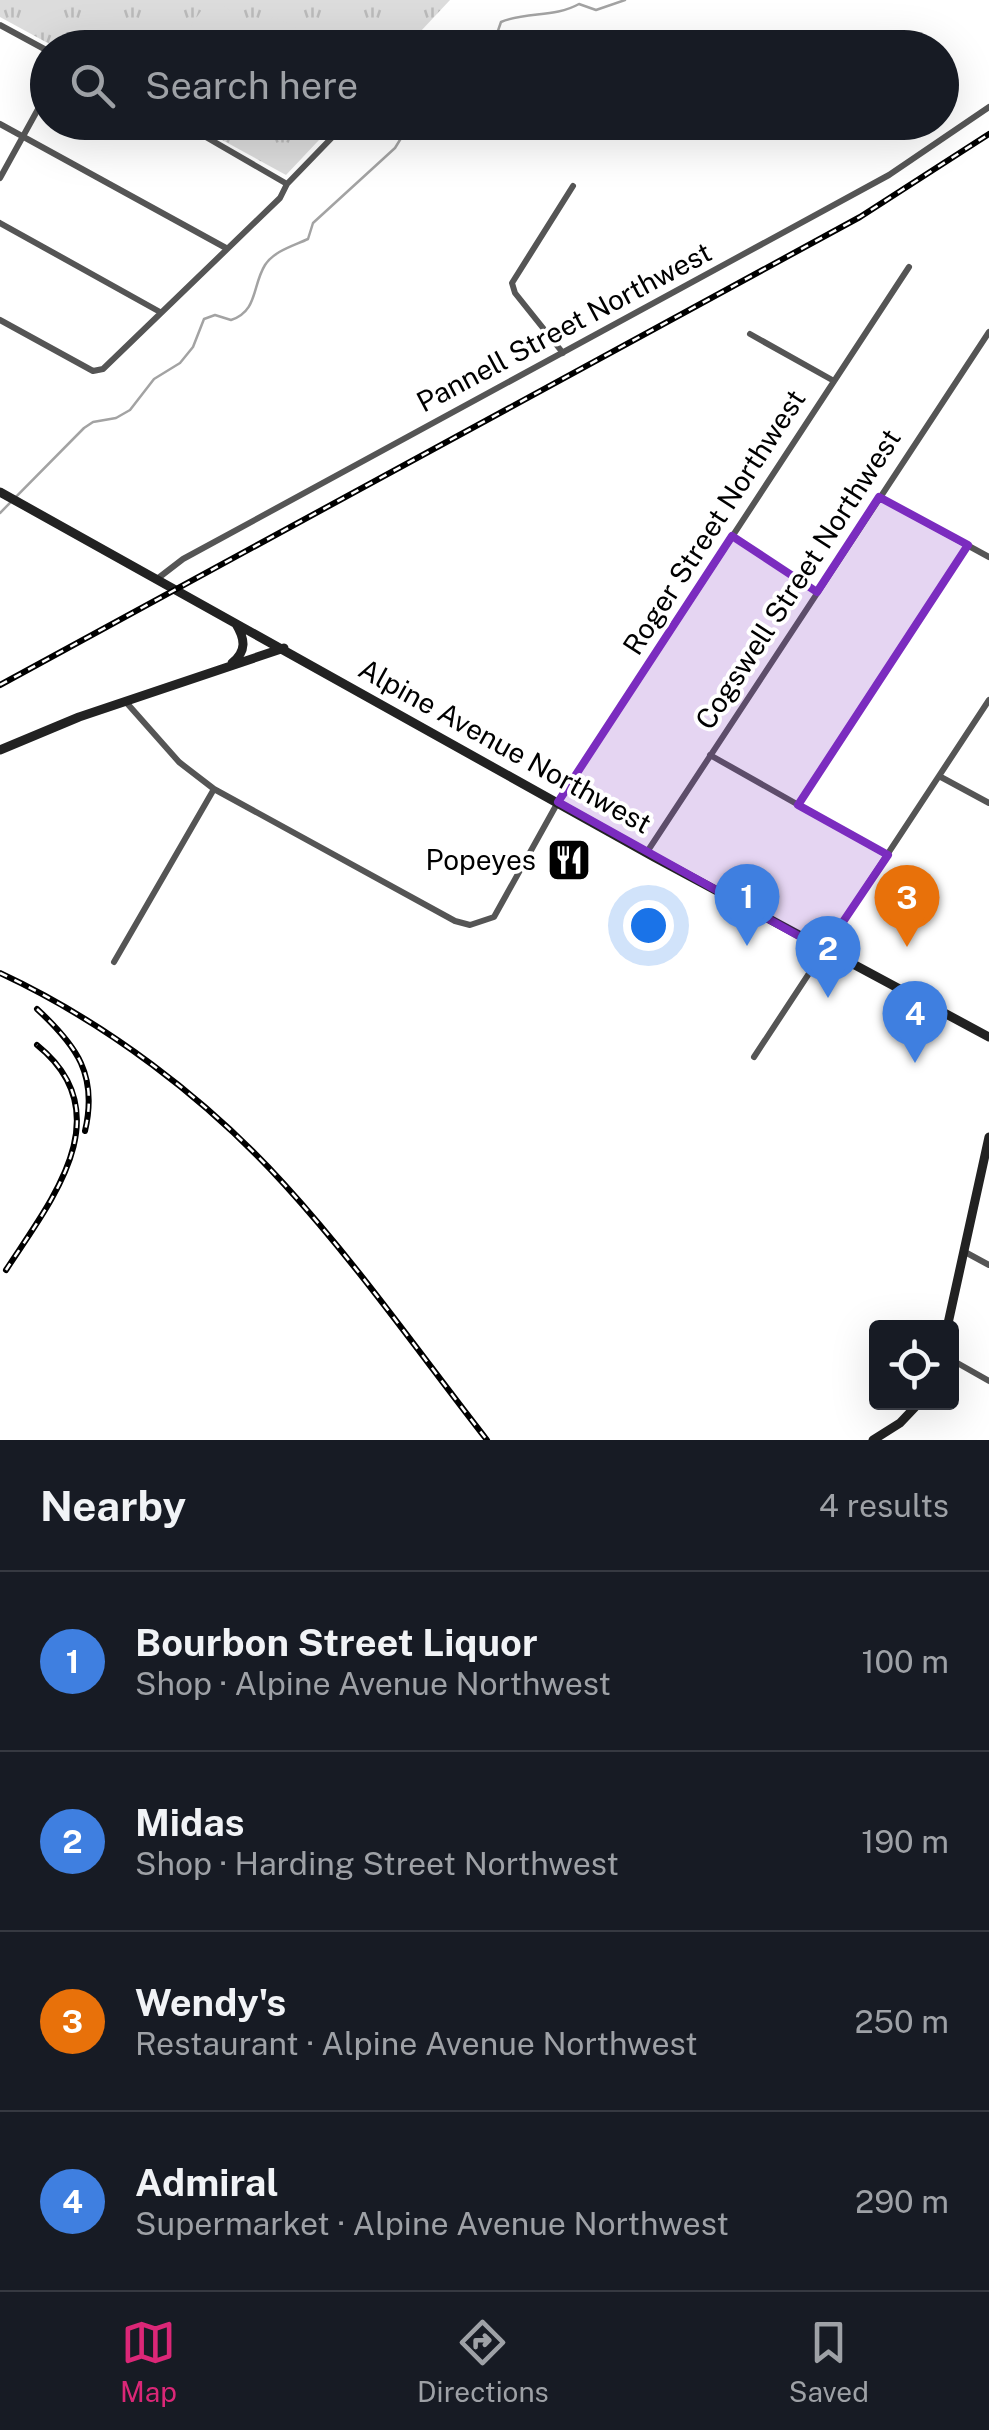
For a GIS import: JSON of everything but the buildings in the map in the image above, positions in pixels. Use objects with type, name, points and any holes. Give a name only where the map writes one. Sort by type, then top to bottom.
[{"type":"main road","name":"Alpine Avenue Northwest","points":[[4,494],[824,950],[989,1037]]},
{"type":"main road","points":[[226,667],[243,648],[234,622]]},
{"type":"main road","points":[[0,750],[125,701],[284,648]]},
{"type":"main road","points":[[948,1320],[989,1137]]},
{"type":"main road","points":[[873,1440],[888,1436],[912,1410]]},
{"type":"street","points":[[0,24],[30,40]]},
{"type":"street","name":"Pannell Street Northwest","points":[[959,127],[989,107]]},
{"type":"street","points":[[0,178],[30,123]]},
{"type":"street","points":[[0,124],[30,140]]},
{"type":"street","points":[[30,140],[226,248]]},
{"type":"street","points":[[212,140],[287,184]]},
{"type":"street","points":[[0,320],[98,372],[280,198],[287,184],[330,140]]},
{"type":"street","name":"Pannell Street Northwest","points":[[156,579],[183,559],[889,175],[940,140]]},
{"type":"street","points":[[563,353],[515,293],[512,279],[572,186]]},
{"type":"street","points":[[0,223],[160,312]]},
{"type":"street","name":"Roger Street Northwest","points":[[214,788],[456,922],[470,925],[494,917],[558,802],[909,267]]},
{"type":"street","name":"Cogswell Street Northwest","points":[[647,852],[989,332]]},
{"type":"street","points":[[750,334],[834,381]]},
{"type":"street","points":[[879,496],[989,557]]},
{"type":"street","points":[[732,536],[817,592]]},
{"type":"street","points":[[798,805],[968,545]]},
{"type":"street","points":[[754,1057],[989,700]]},
{"type":"street","points":[[114,962],[214,788],[178,762],[125,701]]},
{"type":"street","points":[[710,755],[888,855]]},
{"type":"street","points":[[939,776],[989,803]]},
{"type":"street","points":[[964,1251],[989,1266]]},
{"type":"street","points":[[959,1364],[989,1381]]},
{"type":"highlighted area","points":[[879,497],[968,545],[798,805],[888,855],[824,950],[558,802],[732,536],[817,592]]},
{"type":"green space","points":[[0,0],[450,0],[422,30],[30,30],[30,33],[0,17]]},
{"type":"green space","points":[[208,1],[237,16],[244,30],[188,30]]},
{"type":"green space","points":[[273,16],[300,30],[263,30]]},
{"type":"green space","points":[[222,140],[319,140],[286,175]]},
{"type":"waterway","points":[[498,30],[501,22],[521,17],[579,4],[596,10],[625,0]]},
{"type":"waterway","points":[[0,513],[84,428],[130,410],[154,379],[180,363],[193,347],[204,319],[215,315],[231,320],[246,311],[269,260],[308,239],[313,223],[400,140]]},
{"type":"railway","points":[[0,685],[860,217],[989,134]]},
{"type":"railway","points":[[0,973],[78,1015],[152,1065],[254,1152],[337,1246],[487,1440]]},
{"type":"railway","points":[[37,1009],[63,1036],[81,1063],[89,1094],[85,1131]]},
{"type":"railway","points":[[6,1270],[58,1187],[77,1129],[75,1100],[62,1072],[37,1045]]},
{"type":"place","name":"Popeyes","points":[[569,860]]},
{"type":"place","name":"Bourbon Street Liquor","points":[[747,946]]},
{"type":"place","name":"Wendy's","points":[[907,947]]},
{"type":"place","name":"Midas","points":[[828,998]]},
{"type":"place","name":"Admiral","points":[[915,1063]]}]
